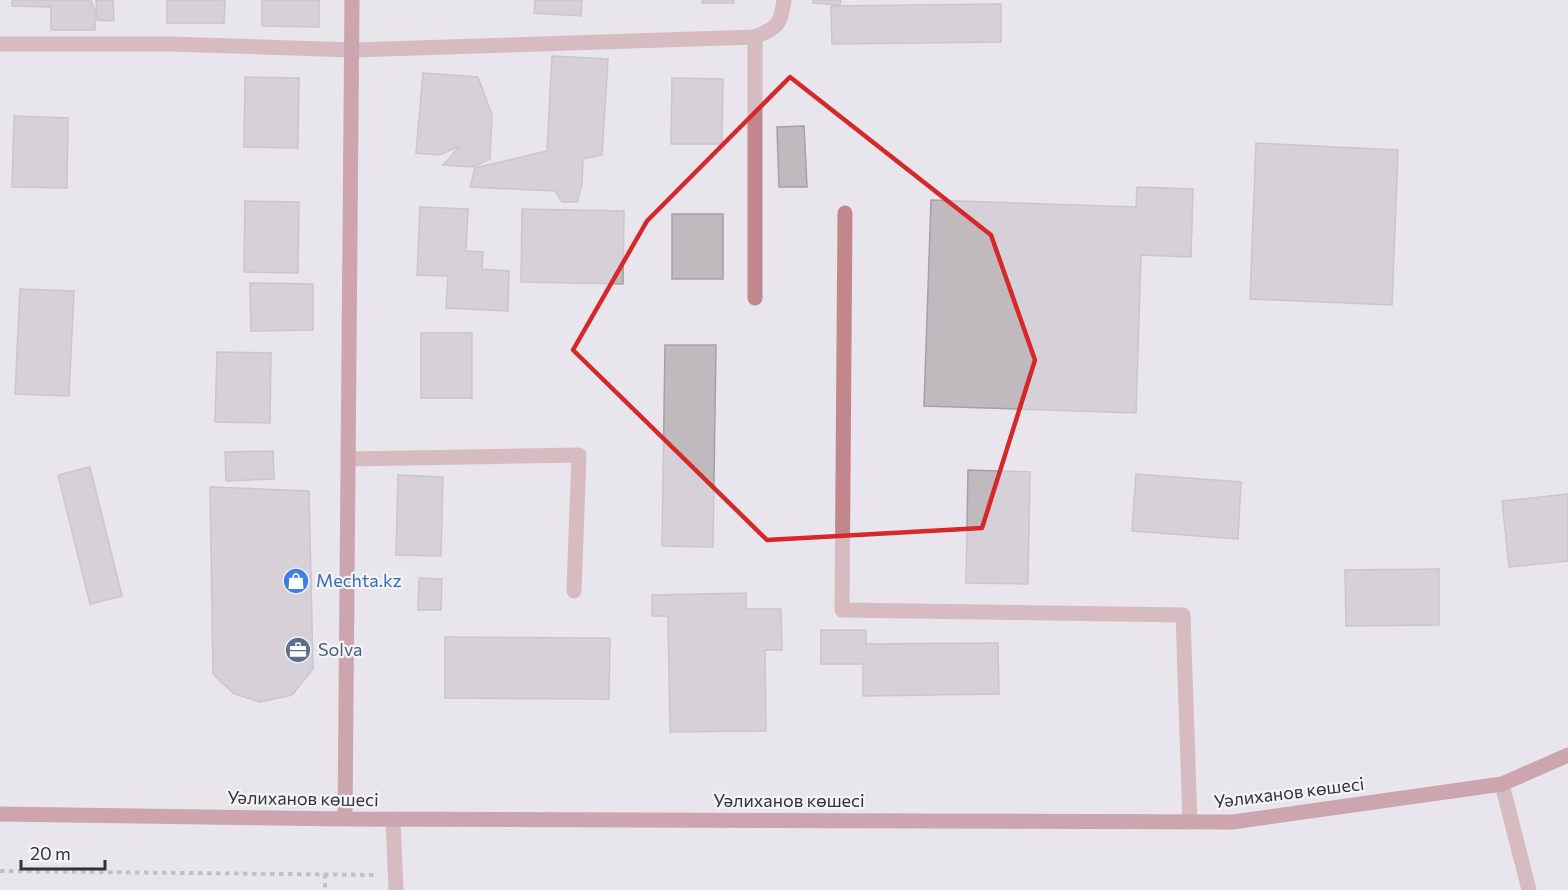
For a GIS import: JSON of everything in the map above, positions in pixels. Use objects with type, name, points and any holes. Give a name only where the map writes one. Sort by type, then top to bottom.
[{"type":"main road","points":[[345,819],[352,0]]},
{"type":"main road","name":"Уәлиханов көшесі","points":[[0,814],[345,819],[1233,822],[1502,784],[1568,755]]},
{"type":"street","points":[[0,44],[170,44],[353,50],[755,37],[775,28],[782,14],[784,0]]},
{"type":"street","points":[[755,37],[755,298]]},
{"type":"street","points":[[845,213],[842,610],[1184,615],[1190,822]]},
{"type":"street","points":[[348,459],[579,455],[574,591]]},
{"type":"street","points":[[1502,784],[1529,890]]},
{"type":"street","points":[[393,819],[395,883]]},
{"type":"path","points":[[0,871],[324,874],[395,883]]},
{"type":"path","points":[[324,874],[325,890]]},
{"type":"highlighted area","points":[[790,77],[991,235],[1035,360],[982,528],[767,540],[573,350],[647,221]]},
{"type":"building","points":[[12,0],[91,0],[95,11],[95,30],[51,30],[51,7],[12,6]]},
{"type":"building","points":[[96,0],[113,0],[114,21],[97,20]]},
{"type":"building","points":[[167,0],[225,0],[224,23],[167,23]]},
{"type":"building","points":[[262,0],[319,0],[319,27],[262,26]]},
{"type":"building","points":[[535,0],[582,0],[581,16],[534,13]]},
{"type":"building","points":[[702,0],[734,0],[734,3],[702,3]]},
{"type":"building","points":[[813,0],[841,0],[840,5],[813,3]]},
{"type":"building","points":[[1001,4],[1001,42],[832,44],[831,6]]},
{"type":"building","points":[[552,56],[608,59],[602,155],[583,159],[582,184],[577,202],[562,202],[555,191],[470,187],[475,168],[547,151]]},
{"type":"building","points":[[423,73],[478,77],[492,115],[490,159],[473,167],[443,165],[460,146],[439,155],[416,153]]},
{"type":"building","points":[[245,77],[299,78],[298,148],[244,147]]},
{"type":"building","points":[[672,78],[723,79],[722,144],[671,144]]},
{"type":"building","points":[[14,116],[68,118],[67,188],[12,187]]},
{"type":"building","points":[[804,126],[807,187],[779,187],[777,127]]},
{"type":"building","points":[[1256,143],[1398,150],[1392,305],[1250,299]]},
{"type":"building","points":[[1137,187],[1193,189],[1191,257],[1141,255],[1136,413],[924,406],[931,200],[1136,207]]},
{"type":"building","points":[[245,201],[299,202],[298,273],[244,272]]},
{"type":"building","points":[[420,207],[468,209],[466,251],[483,252],[482,269],[509,271],[508,311],[446,308],[448,276],[417,275]]},
{"type":"building","points":[[522,209],[624,211],[623,284],[521,282]]},
{"type":"building","points":[[672,214],[723,214],[723,279],[672,279]]},
{"type":"building","points":[[250,283],[313,284],[313,330],[251,331]]},
{"type":"building","points":[[20,289],[74,291],[69,396],[15,394]]},
{"type":"building","points":[[421,333],[472,333],[472,398],[421,398]]},
{"type":"building","points":[[665,345],[716,345],[713,547],[662,546]]},
{"type":"building","points":[[217,352],[271,353],[270,423],[215,422]]},
{"type":"building","points":[[273,451],[274,479],[226,481],[225,452]]},
{"type":"building","points":[[90,467],[122,596],[90,604],[58,475]]},
{"type":"building","points":[[968,470],[1030,472],[1028,584],[966,583]]},
{"type":"building","points":[[1136,474],[1241,482],[1238,539],[1132,531]]},
{"type":"building","points":[[398,475],[443,477],[441,556],[396,555]]},
{"type":"building","points":[[210,487],[309,491],[313,669],[292,695],[260,702],[233,693],[213,674]]},
{"type":"building","points":[[1568,494],[1568,561],[1509,567],[1502,501]]},
{"type":"building","points":[[1439,569],[1439,625],[1346,626],[1345,570]]},
{"type":"building","points":[[419,578],[442,579],[441,610],[418,610]]},
{"type":"building","points":[[746,593],[746,609],[781,609],[782,650],[765,650],[766,731],[670,732],[668,616],[652,616],[652,595]]},
{"type":"building","points":[[821,630],[866,630],[866,644],[998,643],[999,694],[863,696],[863,664],[821,664]]},
{"type":"building","points":[[445,637],[610,638],[609,699],[445,698]]},
{"type":"place","name":"Mechta.kz","points":[[296,581]]},
{"type":"place","name":"Solva","points":[[298,650]]}]
